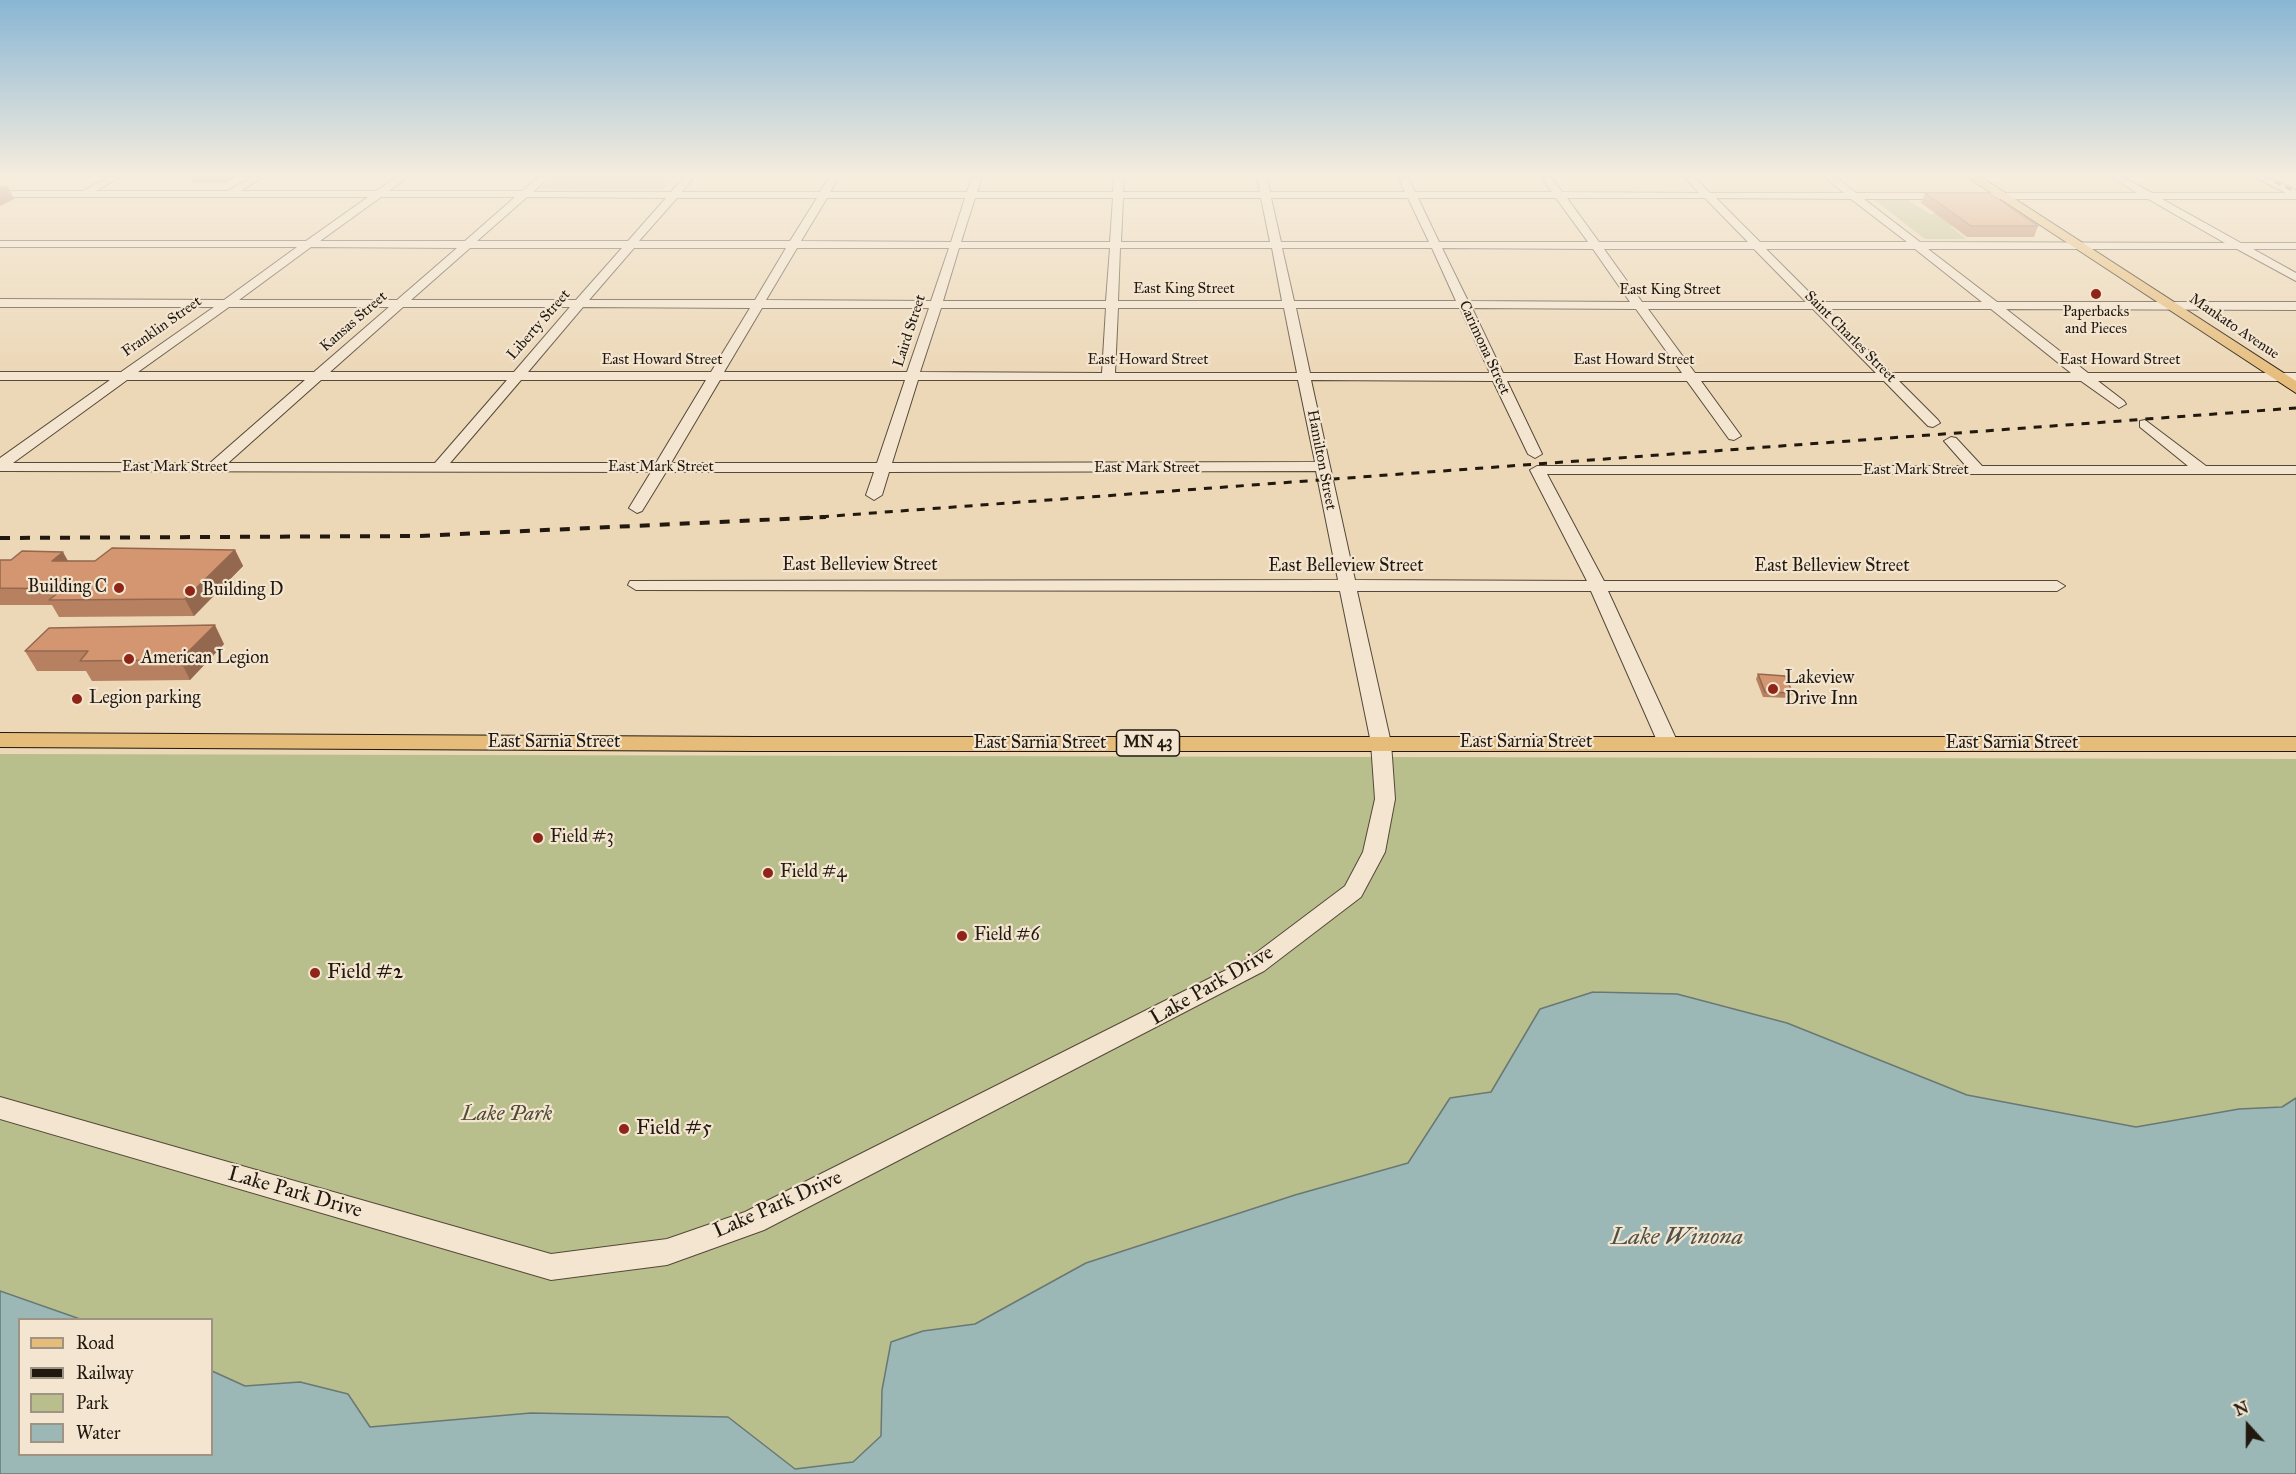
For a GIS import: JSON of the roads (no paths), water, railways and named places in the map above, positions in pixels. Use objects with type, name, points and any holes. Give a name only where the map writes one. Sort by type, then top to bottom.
[{"type":"main road","name":"Mankato Avenue","points":[[2078,246],[2296,388]]},
{"type":"main road","name":"East Sarnia Street","points":[[0,740],[2296,744]]},
{"type":"street","name":"Franklin Street","points":[[0,466],[121,376],[305,246]]},
{"type":"street","name":"Kansas Street","points":[[213,468],[464,246]]},
{"type":"street","name":"Liberty Street","points":[[439,467],[629,246]]},
{"type":"street","points":[[637,508],[794,246]]},
{"type":"street","name":"Laird Street","points":[[874,495],[955,246]]},
{"type":"street","points":[[1107,376],[1115,246]]},
{"type":"street","points":[[1260,246],[1632,246]]},
{"type":"street","name":"Hamilton Street","points":[[1277,246],[1381,743]]},
{"type":"street","name":"Carimona Street","points":[[1434,246],[1536,462],[1599,587],[1668,743]]},
{"type":"street","points":[[1597,246],[1734,436]]},
{"type":"street","name":"Saint Charles Street","points":[[1760,246],[1933,423]]},
{"type":"street","points":[[1884,246],[2296,246]]},
{"type":"street","points":[[1918,246],[2119,404]]},
{"type":"street","points":[[2239,246],[2296,278]]},
{"type":"street","name":"East King Street","points":[[0,303],[2296,306]]},
{"type":"street","name":"East Howard Street","points":[[0,376],[2296,377]]},
{"type":"street","points":[[2145,424],[2202,470]]},
{"type":"street","points":[[1951,441],[1978,470]]},
{"type":"street","points":[[1749,456],[1760,470]]},
{"type":"street","name":"East Mark Street","points":[[1536,462],[1760,470],[2296,470]]},
{"type":"street","name":"East Mark Street","points":[[0,466],[213,468],[1252,468],[1323,466]]},
{"type":"street","name":"East Belleview Street","points":[[636,585],[2056,586]]},
{"type":"street","name":"Lake Park Drive","points":[[0,1108],[551,1267],[668,1252],[754,1221],[1256,965],[1353,891],[1374,852],[1385,799],[1381,743]]},
{"type":"water","name":"Lake Winona","points":[[1593,992],[1677,994],[1787,1023],[1967,1095],[2136,1127],[2239,1109],[2282,1107],[2296,1098],[2296,1474],[0,1474],[0,1291],[77,1318],[18,1318],[18,1456],[213,1456],[213,1371],[245,1386],[300,1382],[348,1394],[370,1427],[531,1413],[728,1417],[795,1469],[853,1462],[881,1436],[882,1390],[891,1342],[923,1331],[975,1324],[1086,1263],[1295,1195],[1408,1163],[1450,1098],[1491,1092],[1540,1009]]},
{"type":"railway","points":[[806,518],[2296,408]]},
{"type":"railway","points":[[806,518],[826,517]]},
{"type":"railway","points":[[0,538],[418,536],[806,518]]},
{"type":"place","name":"Paperbacks and Pieces","points":[[2096,294]]},
{"type":"place","name":"Building C","points":[[119,588]]},
{"type":"place","name":"Building D","points":[[190,591]]},
{"type":"place","name":"American Legion","points":[[129,659]]},
{"type":"place","name":"Lakeview Drive Inn","points":[[1773,689]]},
{"type":"place","name":"Legion parking","points":[[77,699]]},
{"type":"place","name":"Field #3","points":[[538,838]]},
{"type":"place","name":"Field #4","points":[[768,873]]},
{"type":"place","name":"Field #6","points":[[962,936]]},
{"type":"place","name":"Field #2","points":[[315,973]]},
{"type":"place","name":"Field #5","points":[[624,1129]]},
{"type":"park label","name":"Lake Park","points":[[507,1115]]}]
